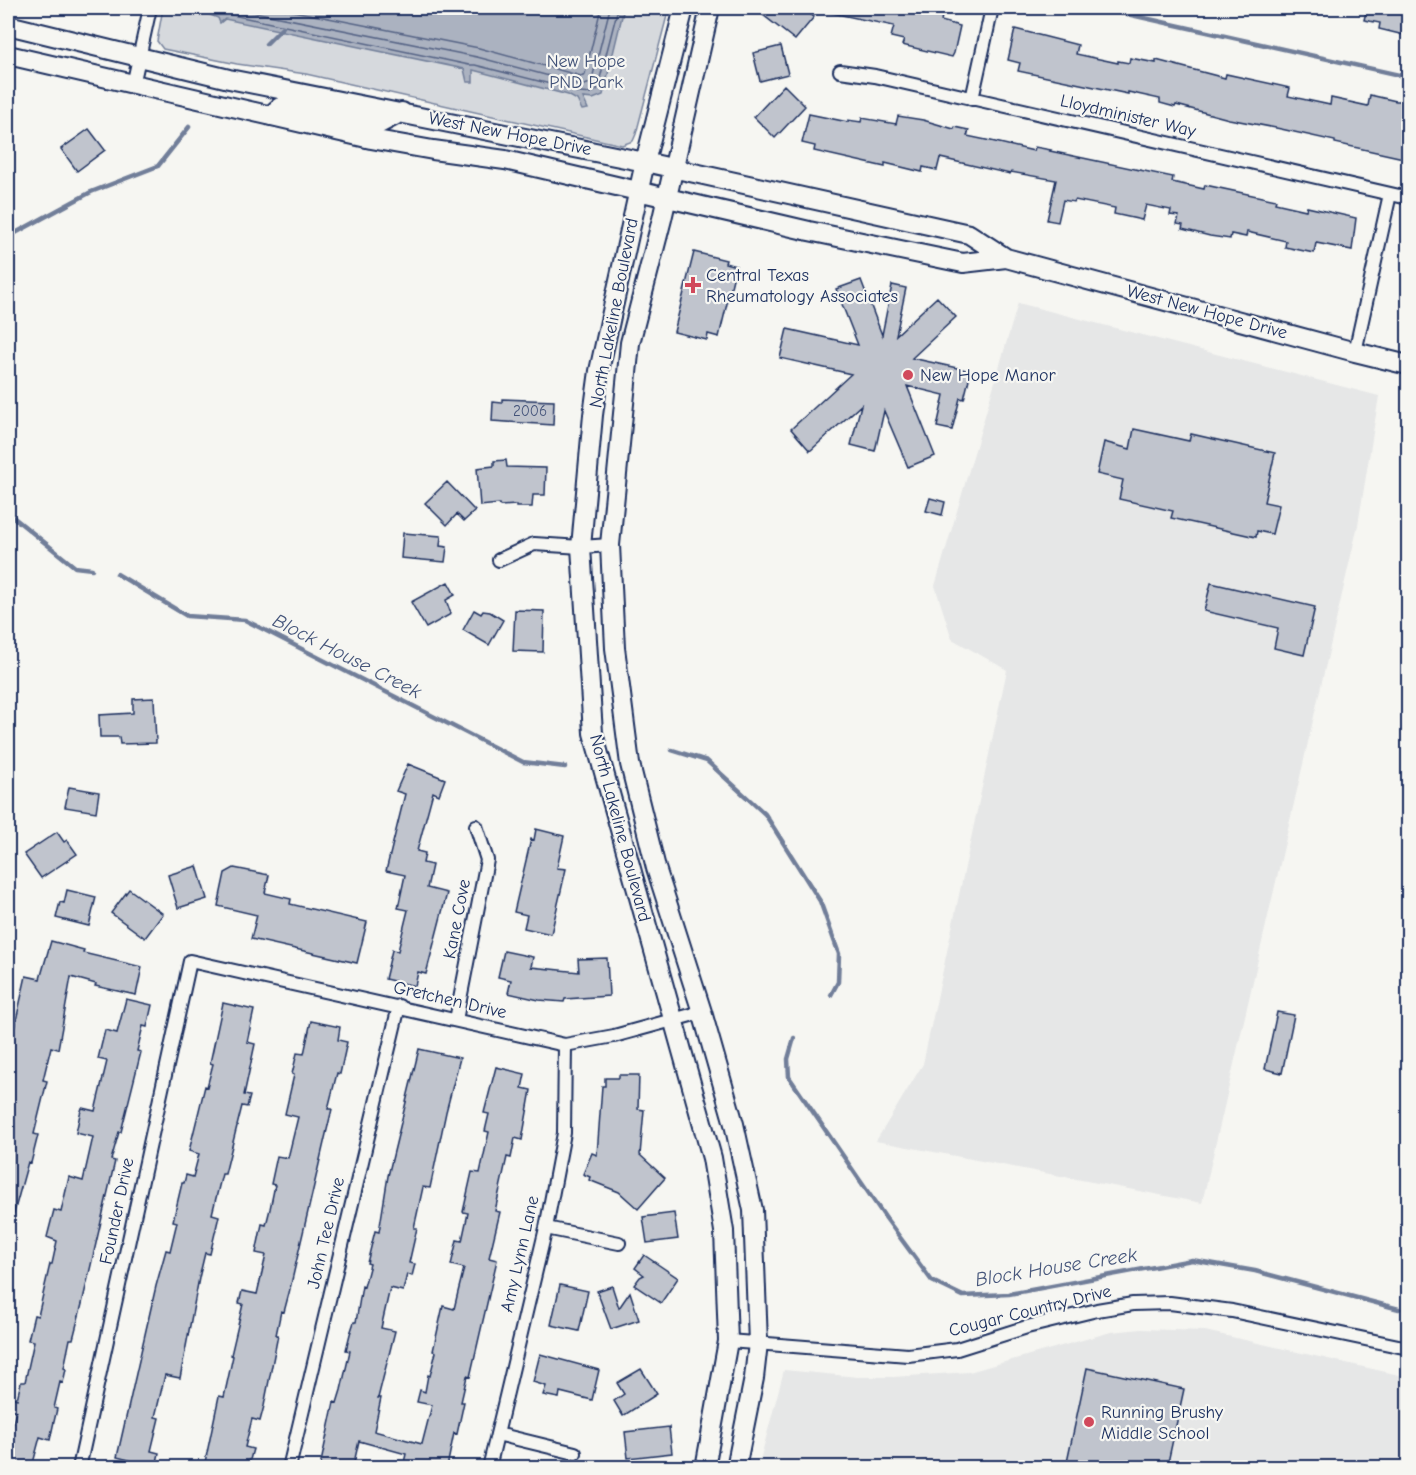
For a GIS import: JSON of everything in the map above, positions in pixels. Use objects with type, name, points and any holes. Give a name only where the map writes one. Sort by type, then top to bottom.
[{"type":"main road","name":"North Lakeline Boulevard","points":[[684,8],[645,162],[599,371],[581,547],[593,733],[712,1158],[724,1231],[728,1341],[705,1467]]},
{"type":"main road","name":"North Lakeline Boulevard","points":[[710,8],[630,343],[610,545],[615,648],[630,764],[656,868],[702,1012],[734,1124],[753,1210],[758,1343],[754,1378],[736,1467]]},
{"type":"main road","name":"West New Hope Drive","points":[[8,25],[229,79],[673,167],[969,234],[1006,258],[1354,352],[1408,364]]},
{"type":"main road","name":"West New Hope Drive","points":[[8,55],[382,141],[505,160],[810,231],[963,263],[1006,258]]},
{"type":"main road","points":[[270,116],[280,107],[295,106],[379,124],[402,112]]},
{"type":"street","points":[[133,85],[150,8]]},
{"type":"street","points":[[972,99],[992,8]]},
{"type":"street","name":"Lloydminister Way","points":[[840,71],[875,76],[1408,198]]},
{"type":"street","points":[[1354,352],[1390,194]]},
{"type":"street","points":[[499,560],[534,544],[581,547],[610,545]]},
{"type":"street","name":"Kane Cove","points":[[456,1020],[487,860],[476,826]]},
{"type":"street","name":"Gretchen Drive","points":[[190,962],[399,1006],[565,1045],[614,1036],[672,1018],[702,1012]]},
{"type":"street","name":"Founder Drive","points":[[79,1467],[190,962]]},
{"type":"street","name":"John Tee Drive","points":[[289,1467],[399,1006]]},
{"type":"street","name":"Amy Lynn Lane","points":[[489,1467],[546,1228],[564,1133],[565,1045]]},
{"type":"street","points":[[546,1228],[619,1243]]},
{"type":"street","name":"Cougar Country Drive","points":[[728,1341],[880,1354],[933,1353],[957,1349],[1027,1327],[1097,1310],[1133,1304],[1170,1303],[1232,1311],[1408,1348]]},
{"type":"street","points":[[497,1434],[575,1453]]},
{"type":"shaded area","points":[[1018,303],[1379,396],[1358,525],[1202,1203],[876,1141],[923,1064],[1007,670],[952,639],[935,586]]},
{"type":"shaded area","name":"Running Brushy Middle School","points":[[1141,1329],[1205,1331],[1408,1377],[1408,1467],[758,1468],[784,1370],[858,1377],[969,1372],[1111,1332]]},
{"type":"green space","name":"New Hope PND Park","points":[[163,8],[669,8],[636,134],[633,141],[622,145],[306,74],[237,64],[163,49],[157,41]]},
{"type":"water","points":[[204,8],[624,8],[603,95],[593,99],[583,98],[588,109],[582,110],[577,100],[568,95],[473,70],[473,82],[467,82],[464,69],[225,19],[220,23],[218,18],[205,13]]},
{"type":"building","points":[[754,8],[801,8],[814,17],[795,40]]},
{"type":"building","points":[[833,8],[928,8],[926,12],[942,16],[941,21],[960,26],[954,53],[952,57],[902,45],[904,40],[891,37],[894,26],[832,13]]},
{"type":"building","points":[[1367,8],[1408,8],[1408,36],[1379,29],[1380,23],[1364,20]]},
{"type":"building","points":[[1015,29],[1078,45],[1076,54],[1118,63],[1118,61],[1129,63],[1130,58],[1156,63],[1156,60],[1225,78],[1226,74],[1290,88],[1288,96],[1330,105],[1331,98],[1368,106],[1370,95],[1396,101],[1408,101],[1408,159],[1176,105],[1175,107],[1160,103],[1160,99],[1018,71],[1020,63],[1008,60]]},
{"type":"building","points":[[781,46],[788,74],[760,81],[753,53]]},
{"type":"building","points":[[784,85],[805,106],[775,138],[754,117]]},
{"type":"building","points":[[809,114],[848,122],[848,120],[861,122],[862,118],[896,124],[898,116],[923,120],[954,129],[955,127],[969,130],[967,136],[1034,151],[1035,147],[1051,150],[1173,177],[1172,182],[1204,189],[1205,185],[1276,200],[1275,203],[1306,210],[1307,207],[1356,218],[1352,250],[1316,243],[1314,253],[1285,247],[1286,241],[1247,232],[1246,237],[1231,234],[1230,239],[1210,236],[1182,229],[1183,225],[1177,224],[1179,216],[1170,215],[1171,210],[1146,205],[1142,220],[1114,214],[1115,208],[1075,200],[1074,202],[1063,200],[1058,222],[1047,220],[1056,180],[1011,172],[1010,174],[940,158],[937,170],[923,167],[922,172],[885,163],[885,167],[814,151],[815,146],[802,143]]},
{"type":"building","points":[[89,129],[105,150],[77,171],[61,149]]},
{"type":"building","points":[[694,252],[726,260],[725,263],[736,266],[719,337],[708,334],[707,340],[674,332]]},
{"type":"building","name":"New Hope Manor","points":[[861,280],[882,335],[892,285],[906,288],[896,335],[937,297],[956,317],[912,358],[971,371],[964,399],[960,398],[952,430],[937,427],[944,395],[907,386],[935,456],[908,467],[884,411],[875,451],[851,445],[861,405],[810,451],[791,429],[851,374],[780,358],[787,329],[858,345],[836,289]]},
{"type":"building","points":[[502,399],[554,401],[553,425],[492,421],[493,402],[502,403]]},
{"type":"building","points":[[1134,429],[1189,441],[1191,434],[1275,453],[1264,502],[1279,505],[1272,534],[1257,531],[1256,537],[1171,518],[1173,511],[1119,499],[1123,480],[1097,474],[1104,442],[1130,449]]},
{"type":"building","points":[[506,460],[507,467],[546,468],[545,495],[533,495],[532,507],[500,506],[499,504],[480,506],[477,468],[494,466],[494,461]]},
{"type":"building","points":[[447,482],[475,511],[464,521],[457,514],[447,525],[425,503]]},
{"type":"building","points":[[930,498],[945,502],[942,515],[926,511]]},
{"type":"building","points":[[403,533],[441,536],[440,546],[447,547],[445,562],[401,558]]},
{"type":"building","points":[[448,582],[455,595],[446,600],[451,614],[426,628],[411,602]]},
{"type":"building","points":[[1211,583],[1315,607],[1304,655],[1274,648],[1278,628],[1204,611]]},
{"type":"building","points":[[474,610],[481,614],[483,611],[490,612],[503,620],[489,645],[463,630]]},
{"type":"building","points":[[515,610],[544,611],[543,652],[513,651]]},
{"type":"building","points":[[154,698],[156,743],[120,744],[119,737],[100,737],[99,715],[133,713],[133,699]]},
{"type":"building","points":[[408,764],[445,779],[439,795],[433,792],[417,851],[425,853],[423,863],[432,865],[427,888],[447,893],[426,974],[418,972],[415,986],[385,979],[392,950],[398,951],[408,910],[398,908],[405,875],[386,871],[405,794],[396,791]]},
{"type":"building","points":[[69,787],[99,792],[96,812],[65,807]]},
{"type":"building","points":[[536,829],[564,836],[557,868],[566,869],[551,934],[524,928],[527,915],[514,912],[531,839],[534,840]]},
{"type":"building","points":[[57,832],[64,842],[67,840],[77,854],[41,878],[24,854]]},
{"type":"building","points":[[197,866],[207,899],[178,908],[168,875]]},
{"type":"building","points":[[234,868],[269,875],[265,893],[291,899],[290,904],[367,922],[357,963],[251,939],[257,915],[218,906],[225,873]]},
{"type":"building","points":[[129,889],[163,914],[145,938],[111,913]]},
{"type":"building","points":[[67,890],[96,897],[89,926],[56,918],[60,902],[64,903]]},
{"type":"building","points":[[51,941],[84,950],[83,953],[142,967],[136,995],[95,986],[96,984],[71,977],[58,1049],[51,1047],[43,1080],[47,1081],[34,1134],[38,1135],[12,1220],[8,1219],[8,1056],[26,976],[40,979]]},
{"type":"building","points":[[504,951],[533,957],[531,967],[579,972],[578,959],[607,958],[609,996],[565,999],[564,1002],[539,1000],[508,993],[511,980],[498,977]]},
{"type":"building","points":[[126,999],[152,1005],[147,1027],[143,1026],[137,1051],[141,1052],[121,1132],[119,1132],[111,1160],[115,1161],[82,1304],[73,1339],[70,1339],[63,1383],[60,1382],[54,1408],[57,1409],[50,1440],[40,1437],[32,1467],[8,1467],[10,1446],[8,1444],[16,1411],[9,1409],[12,1397],[17,1399],[21,1382],[25,1382],[34,1341],[28,1340],[34,1315],[38,1316],[57,1241],[47,1237],[54,1210],[61,1212],[69,1177],[83,1181],[93,1137],[76,1133],[80,1114],[82,1108],[95,1111],[107,1061],[98,1059],[105,1030],[117,1033]]},
{"type":"building","points":[[223,1003],[254,1010],[247,1042],[255,1044],[244,1095],[250,1096],[247,1107],[242,1106],[225,1174],[222,1174],[212,1214],[219,1216],[210,1254],[205,1253],[180,1378],[165,1375],[155,1417],[159,1418],[151,1451],[159,1453],[156,1467],[131,1467],[133,1461],[117,1457],[156,1286],[166,1250],[170,1251],[177,1222],[173,1221],[182,1183],[186,1175],[193,1177],[199,1154],[189,1151],[205,1086],[207,1087],[213,1064],[210,1063]]},
{"type":"building","points":[[1277,1012],[1294,1015],[1282,1073],[1265,1069]]},
{"type":"building","points":[[311,1021],[340,1027],[338,1040],[347,1042],[340,1074],[337,1073],[328,1109],[332,1109],[289,1293],[284,1312],[281,1311],[264,1406],[260,1421],[252,1419],[245,1447],[253,1449],[248,1467],[204,1467],[219,1396],[224,1397],[233,1356],[231,1355],[243,1304],[239,1303],[242,1291],[257,1294],[266,1255],[256,1253],[262,1224],[266,1225],[270,1209],[275,1185],[271,1184],[277,1156],[288,1158],[298,1117],[285,1114],[297,1053],[304,1054]]},
{"type":"building","points":[[419,1049],[460,1058],[430,1188],[423,1187],[409,1263],[415,1264],[412,1276],[407,1274],[403,1291],[390,1288],[381,1328],[395,1331],[378,1398],[381,1398],[374,1431],[422,1444],[432,1405],[417,1402],[420,1390],[425,1392],[428,1375],[430,1376],[443,1306],[454,1309],[464,1268],[451,1265],[457,1240],[462,1241],[468,1213],[463,1212],[472,1172],[480,1173],[489,1132],[485,1131],[489,1114],[484,1113],[496,1067],[525,1074],[522,1088],[531,1090],[522,1140],[515,1138],[511,1158],[507,1157],[495,1211],[500,1212],[489,1258],[497,1260],[470,1377],[467,1376],[461,1402],[464,1402],[457,1434],[454,1433],[447,1467],[403,1467],[406,1454],[359,1441],[353,1467],[320,1467],[334,1402],[337,1403],[341,1390],[350,1351],[346,1350],[354,1322],[356,1322],[362,1286],[364,1287],[370,1264],[367,1263],[375,1231],[379,1232],[388,1176]]},
{"type":"building","points":[[619,1075],[639,1075],[638,1109],[644,1110],[640,1155],[665,1178],[638,1209],[619,1192],[589,1180],[590,1177],[583,1174],[592,1153],[597,1155],[602,1086],[605,1086],[605,1078],[619,1078]]},
{"type":"building","points":[[674,1213],[678,1239],[647,1243],[643,1217]]},
{"type":"building","points":[[644,1255],[678,1278],[661,1303],[634,1285],[644,1275],[635,1268]]},
{"type":"building","points":[[560,1285],[588,1291],[579,1331],[551,1325]]},
{"type":"building","points":[[612,1286],[619,1308],[630,1292],[639,1320],[611,1329],[597,1291]]},
{"type":"building","points":[[540,1354],[599,1370],[592,1400],[560,1392],[559,1398],[543,1395],[546,1386],[533,1382]]},
{"type":"building","points":[[1087,1368],[1184,1389],[1167,1467],[1066,1467]]},
{"type":"building","points":[[641,1369],[657,1394],[623,1416],[614,1401],[624,1394],[617,1383]]},
{"type":"building","points":[[669,1427],[672,1453],[628,1458],[625,1432]]},
{"type":"waterway","points":[[1100,8],[1408,77]]},
{"type":"waterway","points":[[266,44],[283,27]]},
{"type":"waterway","points":[[8,237],[91,192],[158,166],[189,127]]},
{"type":"waterway","name":"Block House Creek","points":[[8,513],[75,567],[92,569]]},
{"type":"waterway","name":"Block House Creek","points":[[117,574],[187,616],[245,620],[523,762],[565,767]]},
{"type":"waterway","name":"Block House Creek","points":[[672,750],[707,761],[765,814],[820,901],[839,954],[838,982],[831,995]]},
{"type":"waterway","name":"Block House Creek","points":[[794,1038],[788,1059],[789,1077],[932,1281],[963,1296],[1009,1294],[1192,1260],[1255,1271],[1399,1309]]},
{"type":"place","name":"Central Texas Rheumatology Associates","points":[[693,285]]},
{"type":"place","name":"New Hope Manor","points":[[908,375]]},
{"type":"place","name":"Running Brushy Middle School","points":[[1089,1422]]}]
